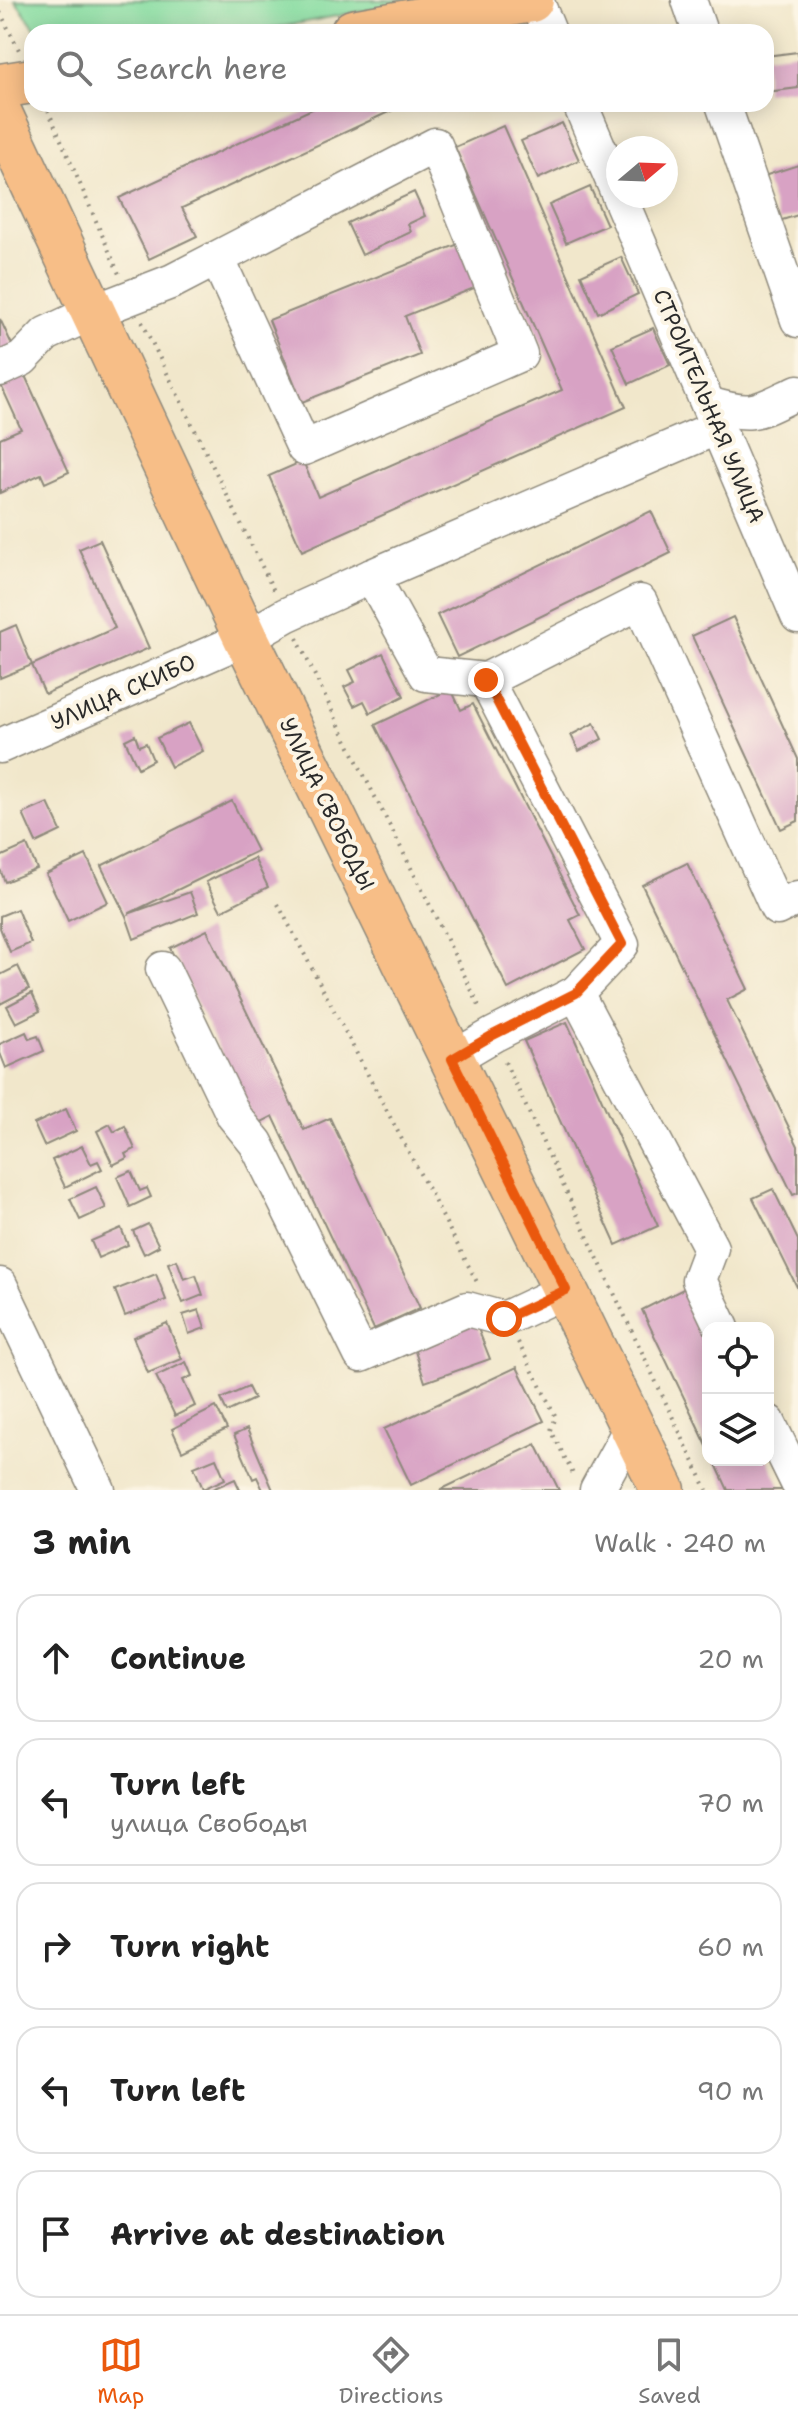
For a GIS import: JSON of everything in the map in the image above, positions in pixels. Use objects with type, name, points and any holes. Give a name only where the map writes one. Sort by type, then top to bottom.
[{"type":"main road","points":[[398,24],[533,0]]},
{"type":"main road","name":"УЛИЦА СВОБОДЫ","points":[[0,114],[112,305],[246,638],[663,1490]]},
{"type":"street","points":[[533,0],[545,24]]},
{"type":"street","points":[[689,0],[697,24]]},
{"type":"street","name":"СТРОИТЕЛЬНАЯ УЛИЦА","points":[[583,112],[606,166]]},
{"type":"street","points":[[726,112],[788,261],[798,320]]},
{"type":"street","points":[[0,369],[22,359],[46,334],[173,281],[217,258],[435,145],[520,354],[304,448],[217,258]]},
{"type":"street","name":"СТРОИТЕЛЬНАЯ УЛИЦА","points":[[624,208],[798,616]]},
{"type":"street","points":[[713,416],[734,412],[755,413],[798,392]]},
{"type":"street","name":"УЛИЦА СКИБО","points":[[0,746],[246,638],[286,615],[713,416]]},
{"type":"street","points":[[372,576],[426,674],[486,680],[640,602],[777,908],[798,898]]},
{"type":"street","points":[[452,1059],[576,993],[622,944],[486,680]]},
{"type":"street","points":[[163,969],[234,1116],[256,1143],[361,1355],[467,1309],[504,1319],[566,1290]]},
{"type":"street","points":[[576,993],[711,1248],[699,1280],[719,1322]]},
{"type":"street","points":[[0,1285],[98,1490]]},
{"type":"street","points":[[586,1484],[632,1426]]},
{"type":"street","points":[[774,1434],[798,1483]]},
{"type":"path","points":[[0,12],[19,76]]},
{"type":"path","points":[[48,112],[111,257],[112,305],[286,615],[341,733],[433,910],[707,1490]]},
{"type":"path","points":[[278,904],[480,1287],[511,1328],[556,1417],[551,1430],[586,1484]]},
{"type":"green space","points":[[15,0],[420,0],[295,24],[32,24]]},
{"type":"building","points":[[798,52],[798,88],[774,91],[774,55]]},
{"type":"building","points":[[306,112],[389,112],[182,208],[197,236],[149,259],[119,198]]},
{"type":"building","points":[[562,123],[579,160],[538,179],[521,141]]},
{"type":"building","points":[[503,126],[626,407],[302,551],[269,476],[303,461],[318,497],[562,390],[455,147]]},
{"type":"building","points":[[798,165],[798,215],[779,221],[764,176]]},
{"type":"building","points":[[590,187],[607,225],[566,243],[549,205]]},
{"type":"building","points":[[414,192],[425,216],[408,224],[411,232],[362,255],[347,223]]},
{"type":"building","points":[[461,243],[479,286],[405,316],[420,355],[302,402],[269,320]]},
{"type":"building","points":[[621,257],[638,294],[598,313],[581,275]]},
{"type":"building","points":[[0,319],[14,349],[0,356]]},
{"type":"building","points":[[653,328],[670,365],[629,384],[612,346]]},
{"type":"building","points":[[22,369],[69,472],[45,483],[41,474],[0,493],[0,438],[21,429],[0,383]]},
{"type":"building","points":[[651,511],[671,553],[457,657],[437,615]]},
{"type":"building","points":[[100,540],[149,648],[45,694],[32,665],[115,628],[79,549]]},
{"type":"building","points":[[733,617],[798,759],[798,821],[781,829],[692,636]]},
{"type":"building","points":[[16,625],[32,665],[0,678],[0,632]]},
{"type":"building","points":[[383,653],[404,696],[370,713],[364,701],[354,706],[344,687],[355,682],[349,670]]},
{"type":"building","points":[[451,689],[461,710],[473,704],[580,915],[570,920],[585,949],[508,989],[375,725]]},
{"type":"building","points":[[189,723],[203,751],[171,767],[157,738]]},
{"type":"building","points":[[594,723],[602,739],[579,751],[571,735]]},
{"type":"building","points":[[135,735],[139,746],[146,743],[153,760],[138,768],[125,740]]},
{"type":"building","points":[[232,801],[257,851],[128,914],[190,892],[198,913],[134,939],[101,866]]},
{"type":"building","points":[[48,803],[61,831],[36,843],[23,814]]},
{"type":"building","points":[[27,845],[37,869],[5,882],[0,857]]},
{"type":"building","points":[[86,855],[108,902],[68,921],[46,874]]},
{"type":"building","points":[[254,858],[268,887],[221,911],[206,882]]},
{"type":"building","points":[[687,863],[748,989],[727,1000],[798,1146],[798,1193],[793,1195],[642,885]]},
{"type":"building","points":[[17,909],[31,943],[10,952],[0,928],[0,916]]},
{"type":"building","points":[[207,930],[304,1130],[330,1118],[420,1308],[374,1329],[273,1116],[256,1125],[170,948]]},
{"type":"building","points":[[18,966],[29,989],[0,1004],[0,975]]},
{"type":"building","points":[[32,993],[40,1011],[16,1023],[7,1006]]},
{"type":"building","points":[[567,1022],[658,1226],[616,1245],[524,1041]]},
{"type":"building","points":[[26,1032],[29,1039],[38,1036],[44,1051],[6,1068],[0,1044]]},
{"type":"building","points":[[66,1109],[76,1131],[44,1146],[34,1124]]},
{"type":"building","points":[[110,1124],[114,1132],[125,1126],[135,1149],[125,1154],[127,1158],[113,1165],[97,1131]]},
{"type":"building","points":[[82,1146],[91,1164],[98,1161],[102,1169],[65,1187],[52,1160]]},
{"type":"building","points":[[131,1171],[140,1191],[147,1188],[151,1197],[130,1207],[117,1177]]},
{"type":"building","points":[[96,1187],[106,1208],[80,1220],[70,1199]]},
{"type":"building","points":[[773,1189],[798,1240],[798,1289],[753,1198]]},
{"type":"building","points":[[148,1224],[159,1246],[144,1254],[133,1231]]},
{"type":"building","points":[[121,1228],[128,1245],[98,1258],[91,1241]]},
{"type":"building","points":[[177,1260],[184,1279],[196,1275],[203,1295],[183,1303],[168,1263]]},
{"type":"building","points":[[156,1274],[166,1300],[125,1316],[115,1290]]},
{"type":"building","points":[[685,1288],[702,1323],[702,1435],[642,1310]]},
{"type":"building","points":[[199,1310],[205,1328],[189,1334],[183,1315]]},
{"type":"building","points":[[475,1321],[490,1359],[425,1382],[413,1345]]},
{"type":"building","points":[[167,1323],[182,1359],[148,1373],[133,1337]]},
{"type":"building","points":[[186,1362],[192,1376],[183,1380],[195,1406],[175,1416],[156,1376]]},
{"type":"building","points":[[517,1367],[544,1421],[411,1485],[384,1429]]},
{"type":"building","points":[[248,1387],[254,1399],[227,1412],[221,1399]]},
{"type":"building","points":[[216,1407],[227,1429],[182,1451],[172,1429]]},
{"type":"building","points":[[247,1429],[273,1490],[263,1490],[257,1477],[253,1479],[234,1435]]},
{"type":"building","points":[[536,1444],[559,1490],[440,1490]]},
{"type":"building","points":[[216,1458],[225,1479],[203,1489],[194,1467]]},
{"type":"building","points":[[717,1466],[771,1466],[782,1490],[728,1490]]},
{"type":"building","points":[[235,1479],[240,1490],[210,1490]]},
{"type":"route","points":[[486,680],[622,944],[576,993],[452,1059],[566,1290],[504,1319]]}]
